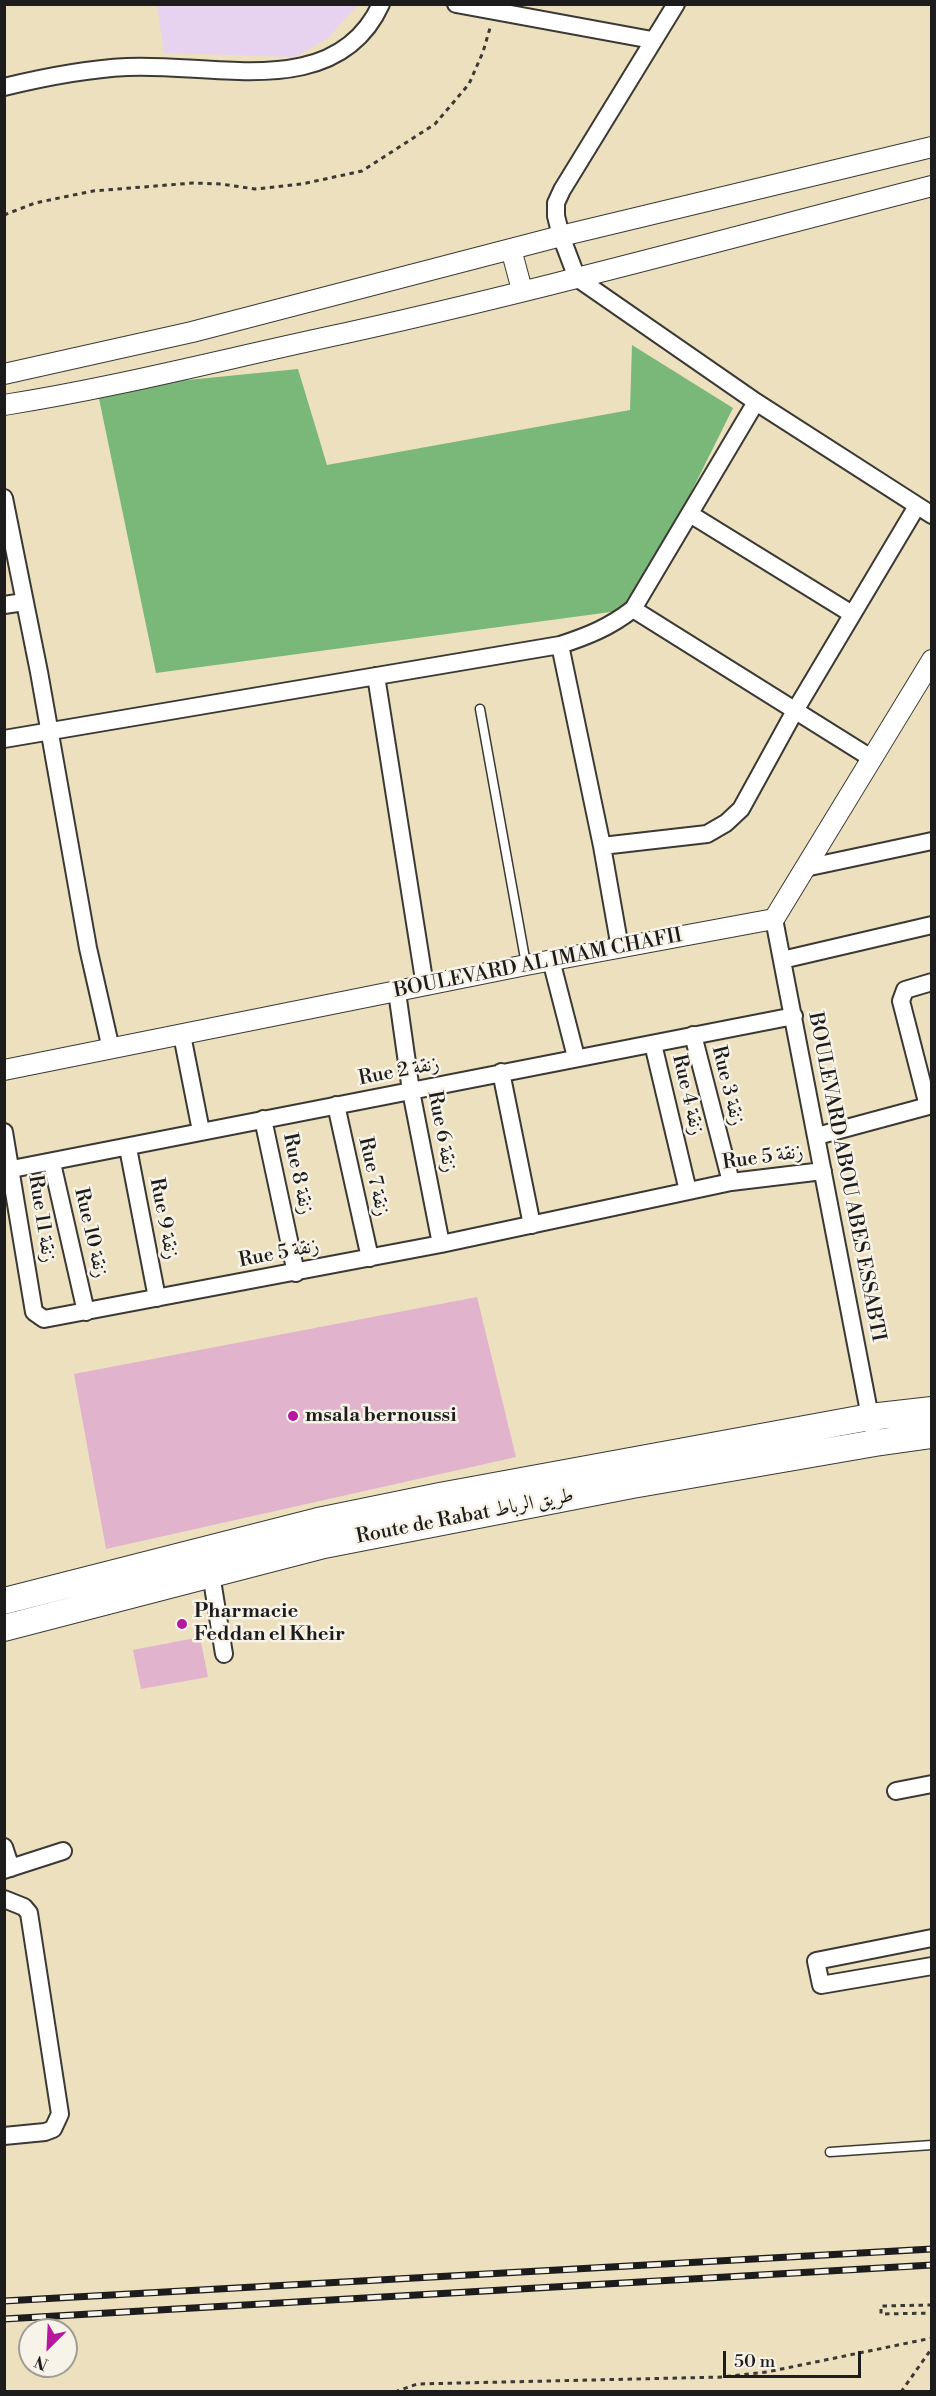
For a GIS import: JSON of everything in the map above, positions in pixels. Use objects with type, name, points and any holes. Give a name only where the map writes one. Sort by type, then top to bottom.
[{"type":"main road","name":"Route de Rabat طريق الرباط","points":[[4,1601],[318,1521],[870,1416],[932,1410]]},
{"type":"main road","name":"Route de Rabat طريق الرباط","points":[[4,1628],[324,1545],[621,1487],[932,1435]]},
{"type":"street","points":[[4,87],[74,72],[126,67],[173,66],[268,72],[293,69],[337,53],[367,28],[381,4]]},
{"type":"street","points":[[456,4],[652,40]]},
{"type":"street","points":[[602,846],[707,834],[726,823],[741,809],[852,614],[924,510],[756,402],[577,278],[561,236],[556,216],[556,203],[652,40],[676,4]]},
{"type":"street","points":[[4,374],[192,332],[561,236],[932,147]]},
{"type":"street","points":[[4,405],[59,397],[174,373],[391,324],[932,186]]},
{"type":"street","points":[[511,249],[522,290]]},
{"type":"street","points":[[4,739],[560,645],[598,632],[633,609],[756,402]]},
{"type":"street","points":[[4,498],[88,948],[111,1049]]},
{"type":"street","points":[[690,514],[852,614]]},
{"type":"street","points":[[4,605],[24,602]]},
{"type":"street","points":[[633,609],[871,758]]},
{"type":"street","points":[[560,645],[602,846],[620,948]]},
{"type":"street","points":[[774,919],[932,660]]},
{"type":"street","points":[[376,676],[425,986]]},
{"type":"street","points":[[805,868],[931,842]]},
{"type":"street","name":"BOULEVARD AL IMAM CHAFII","points":[[4,1070],[551,960],[774,919]]},
{"type":"street","name":"BOULEVARD ABOU ABES ESSABTI","points":[[774,919],[875,1443]]},
{"type":"street","points":[[782,960],[932,925]]},
{"type":"street","points":[[551,960],[576,1058]]},
{"type":"street","points":[[817,1136],[930,1106],[901,1001],[904,990],[932,982]]},
{"type":"street","name":"Rue 6 زنقة","points":[[397,992],[411,1091],[441,1244]]},
{"type":"street","name":"Rue 2 زنقة","points":[[12,1169],[794,1016]]},
{"type":"street","points":[[182,1035],[201,1131]]},
{"type":"street","name":"Rue 3 زنقة","points":[[693,1035],[730,1182]]},
{"type":"street","name":"Rue 4 زنقة","points":[[653,1044],[688,1191]]},
{"type":"street","points":[[501,1072],[532,1225]]},
{"type":"street","name":"Rue 7 زنقة","points":[[336,1105],[370,1258]]},
{"type":"street","name":"Rue 8 زنقة","points":[[264,1119],[296,1273]]},
{"type":"street","name":"Rue 11 زنقة","points":[[4,1132],[12,1169],[34,1312]]},
{"type":"street","name":"Rue 9 زنقة","points":[[128,1148],[157,1298]]},
{"type":"street","name":"Rue 10 زنقة","points":[[52,1163],[86,1312]]},
{"type":"street","name":"Rue 5 زنقة","points":[[34,1312],[44,1319],[86,1312],[441,1244],[730,1182],[823,1171]]},
{"type":"street","points":[[211,1574],[224,1653]]},
{"type":"street","points":[[896,1791],[932,1784]]},
{"type":"street","points":[[4,1847],[8,1869],[63,1851]]},
{"type":"street","points":[[4,1899],[24,1907],[29,1913],[60,2114],[53,2129],[45,2132],[4,2136]]},
{"type":"street","points":[[927,1939],[930,1967],[821,1985],[816,1961],[927,1939]]},
{"type":"lane","points":[[480,709],[526,965]]},
{"type":"lane","points":[[830,2152],[932,2145]]},
{"type":"path","points":[[4,215],[35,203],[93,191],[193,183],[255,189],[302,184],[362,171],[435,124],[469,84],[483,52],[494,12]]},
{"type":"path","points":[[932,2305],[881,2306],[881,2314],[932,2313]]},
{"type":"path","points":[[395,2391],[417,2384],[723,2377],[767,2372],[932,2338]]},
{"type":"path","points":[[902,2391],[932,2348]]},
{"type":"shaded area","points":[[157,4],[358,5],[327,39],[294,57],[164,53]]},
{"type":"green space","points":[[632,345],[733,408],[633,609],[156,673],[97,389],[298,369],[327,465],[630,410]]},
{"type":"building","name":"msala bernoussi","points":[[477,1297],[516,1457],[106,1549],[74,1374]]},
{"type":"building","points":[[200,1637],[208,1677],[141,1689],[133,1650]]},
{"type":"railway","points":[[4,2301],[932,2249]]},
{"type":"railway","points":[[4,2319],[932,2265]]},
{"type":"place","name":"msala bernoussi","points":[[293,1416]]},
{"type":"place","name":"Pharmacie Feddan el Kheir","points":[[182,1624]]}]
